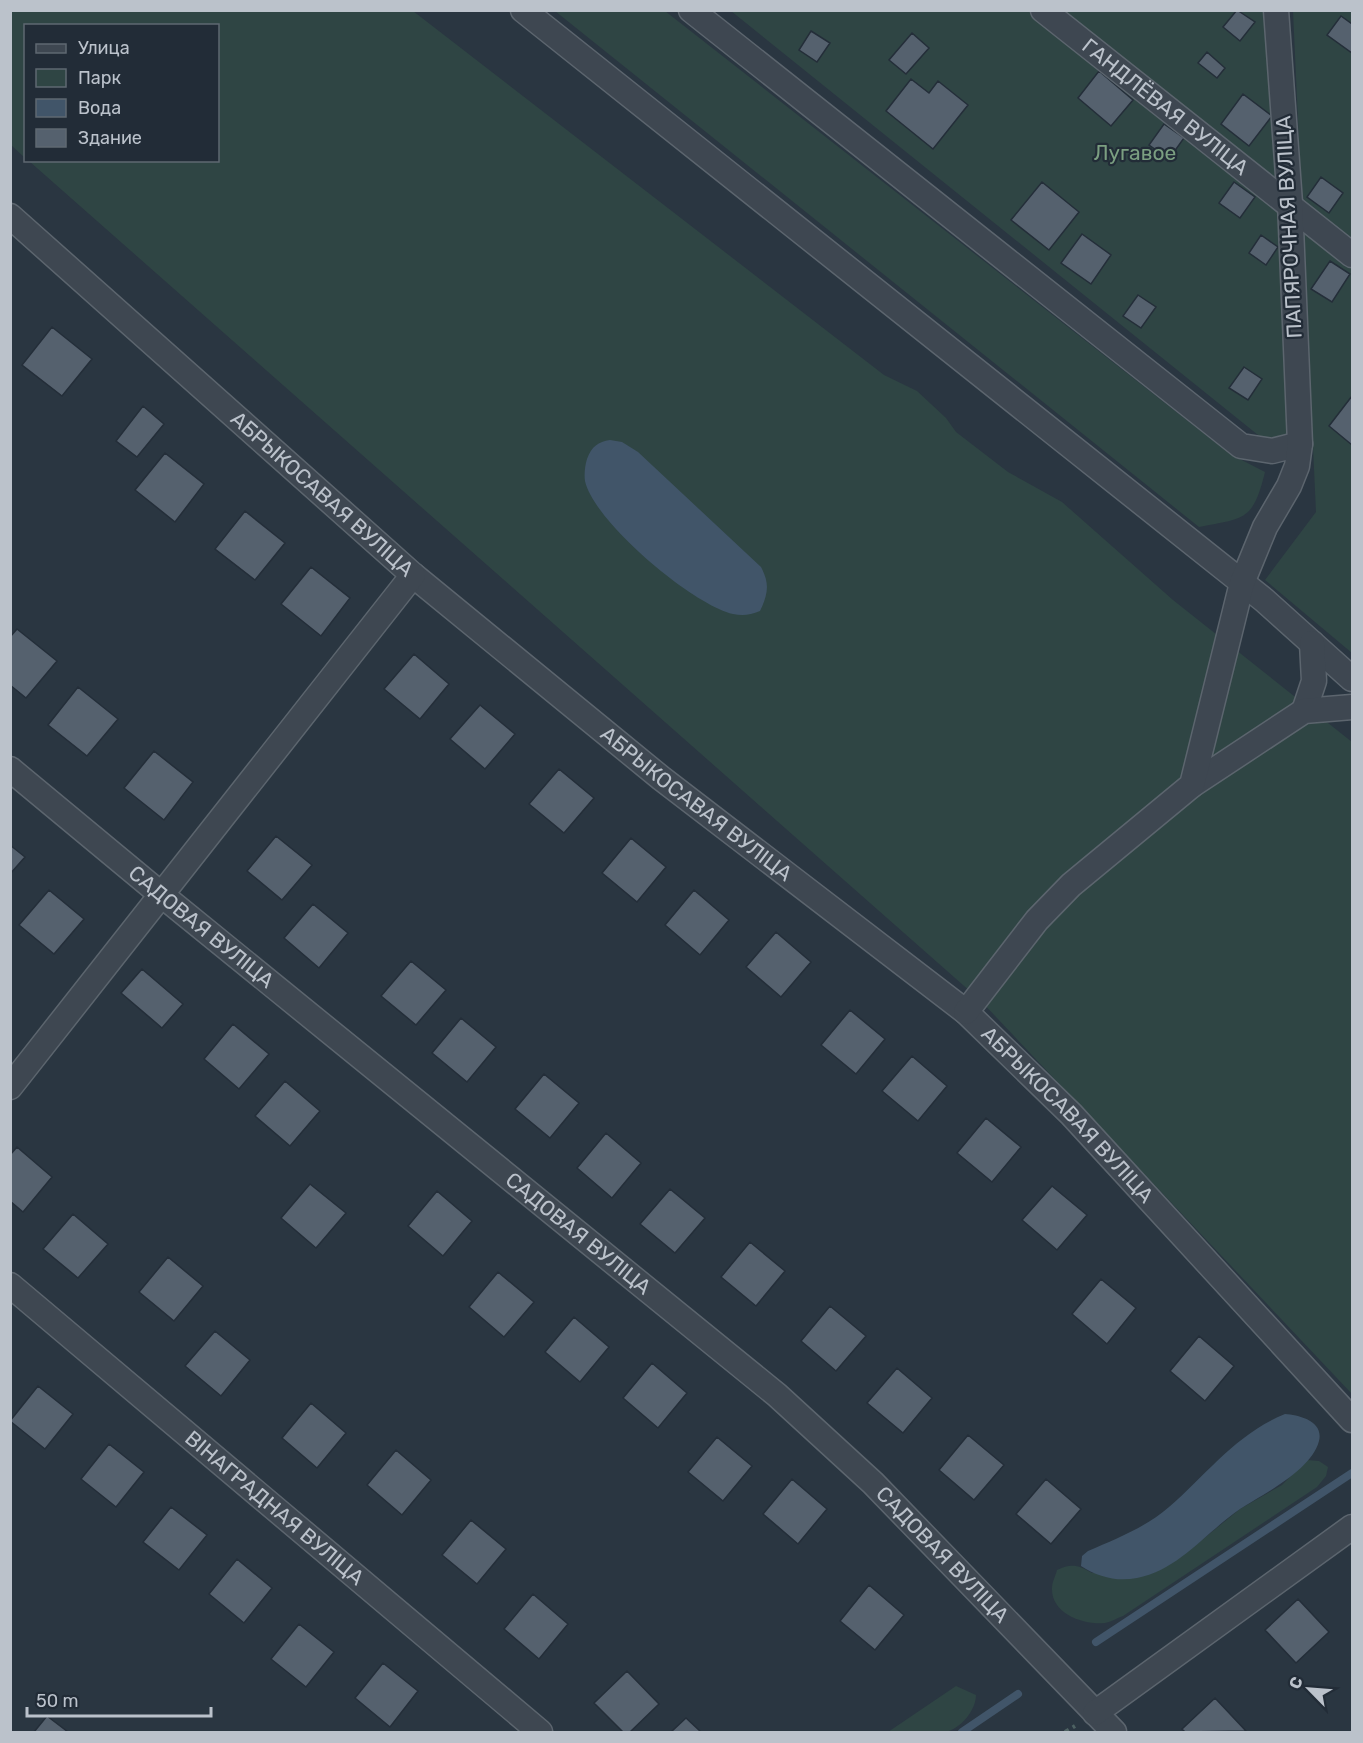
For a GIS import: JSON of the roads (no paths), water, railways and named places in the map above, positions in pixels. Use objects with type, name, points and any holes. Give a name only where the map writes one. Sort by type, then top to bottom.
[{"type":"street","points":[[523,10],[1242,583],[1353,679]]},
{"type":"street","points":[[691,10],[1240,446],[1272,451],[1300,444]]},
{"type":"street","name":"ГАНДЛЁВАЯ ВУЛІЦА","points":[[1043,10],[1353,255]]},
{"type":"street","name":"ПАПЯРОЧНАЯ ВУЛІЦА","points":[[1192,785],[1242,583],[1261,535],[1289,486],[1297,466],[1300,444],[1290,203],[1276,10]]},
{"type":"street","name":"АБРЫКОСАВАЯ ВУЛІЦА","points":[[10,216],[413,574],[661,778],[966,1012],[1071,1114],[1353,1420]]},
{"type":"street","points":[[10,1087],[163,896],[413,574]]},
{"type":"street","points":[[1304,711],[1314,681],[1312,643]]},
{"type":"street","points":[[966,1012],[1037,920],[1071,885],[1192,785],[1304,711],[1353,707]]},
{"type":"street","name":"САДОВАЯ ВУЛІЦА","points":[[10,769],[777,1395],[873,1482],[1114,1732]]},
{"type":"street","name":"ВІНАГРАДНАЯ ВУЛІЦА","points":[[10,1285],[540,1732]]},
{"type":"street","points":[[1095,1713],[1353,1527]]},
{"type":"water","points":[[610,440],[622,442],[638,452],[761,567],[767,589],[760,611],[746,615],[733,614],[694,595],[647,559],[606,518],[592,498],[585,481],[585,473],[587,459],[593,448],[599,443]]},
{"type":"water","points":[[1285,1414],[1309,1420],[1318,1428],[1320,1434],[1314,1452],[1307,1462],[1285,1481],[1240,1509],[1179,1559],[1152,1574],[1130,1579],[1115,1579],[1101,1576],[1081,1566],[1082,1556],[1088,1551],[1151,1521],[1237,1443],[1268,1422]]},
{"type":"waterway","points":[[1096,1642],[1352,1473]]},
{"type":"waterway","points":[[962,1732],[1018,1694]]},
{"type":"park label","name":"Лугавое","points":[[1135,153]]}]
